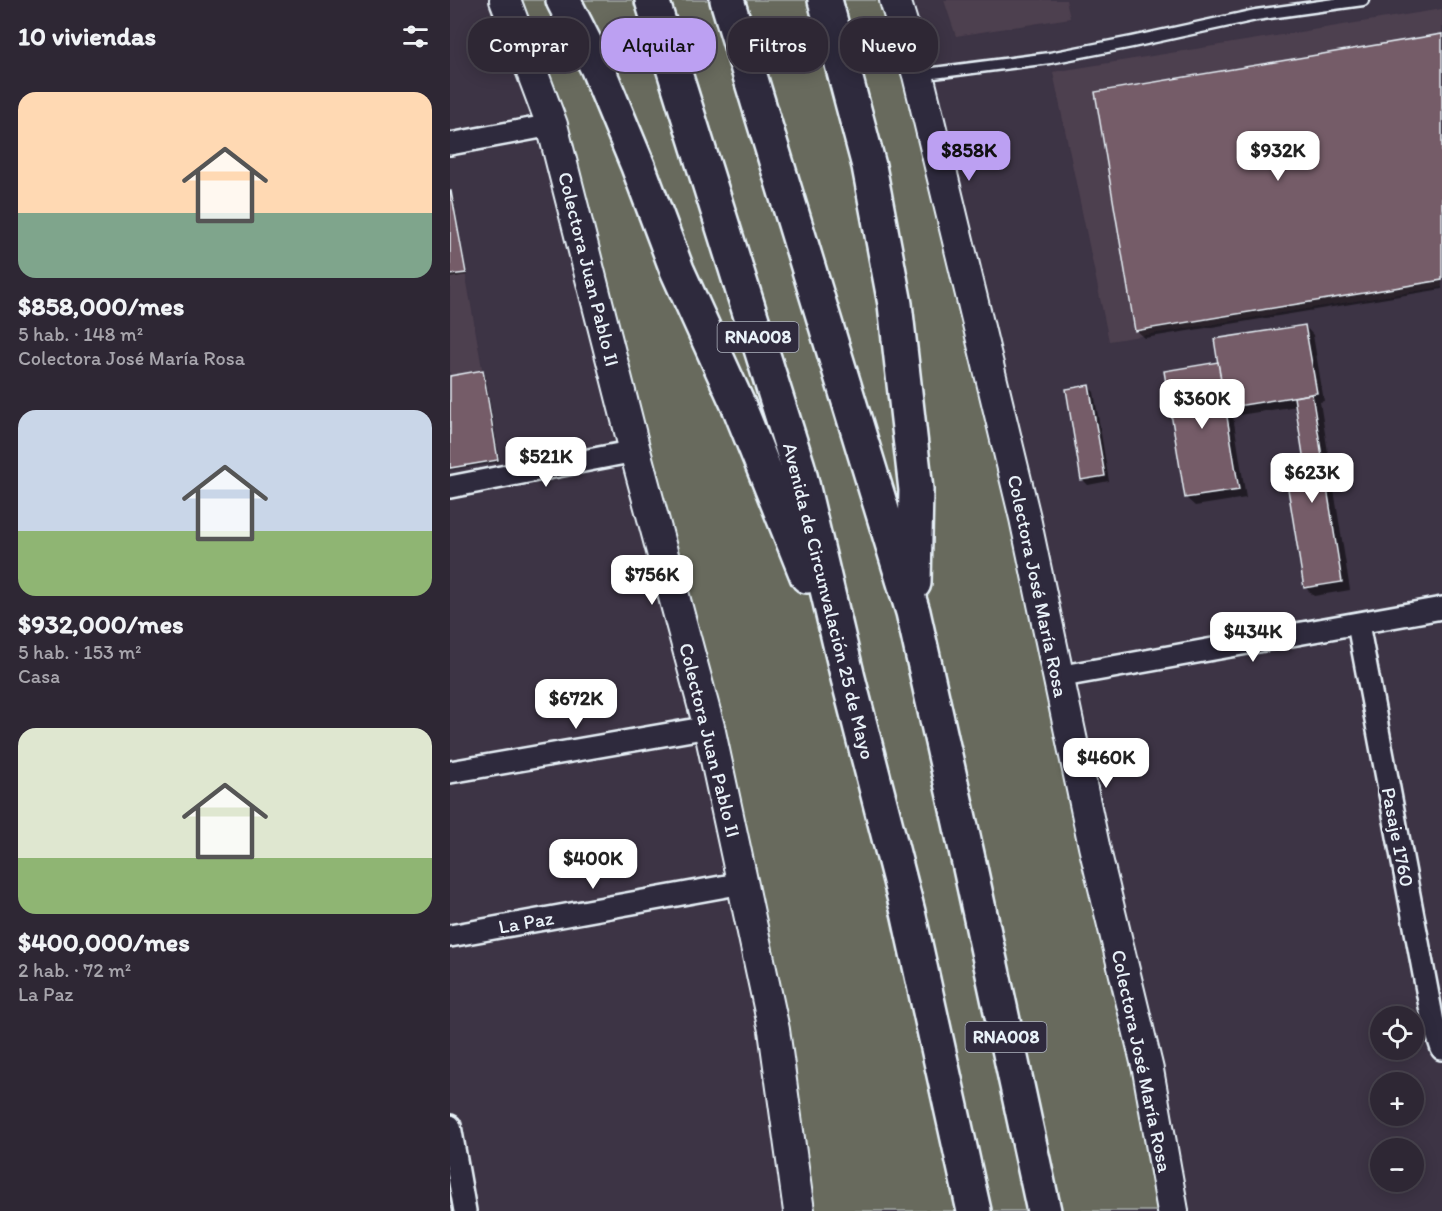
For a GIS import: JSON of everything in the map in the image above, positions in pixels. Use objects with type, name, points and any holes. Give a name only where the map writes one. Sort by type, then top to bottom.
[{"type":"highway","points":[[563,0],[597,67],[638,166],[677,270],[740,408],[848,678]]},
{"type":"highway","name":"Avenida de Circunvalación 25 de Mayo","points":[[652,0],[798,467],[848,678],[908,912],[974,1211]]},
{"type":"highway","name":"RNA008","points":[[727,0],[913,612],[1044,1211]]},
{"type":"highway","name":"RNA008","points":[[825,0],[869,166],[895,304],[916,490],[913,612]]},
{"type":"main road","name":"Colectora Juan Pablo II","points":[[505,0],[552,125],[635,451],[709,727],[774,1030],[799,1211]]},
{"type":"main road","name":"Colectora José María Rosa","points":[[895,0],[918,75],[1025,519],[1094,846],[1148,1070],[1173,1211]]},
{"type":"street","points":[[450,144],[552,125]]},
{"type":"street","points":[[450,487],[635,451]]},
{"type":"street","points":[[1058,677],[1442,609]]},
{"type":"street","name":"Pasaje 1760","points":[[1358,624],[1433,1022],[1442,1049]]},
{"type":"street","points":[[450,772],[709,727]]},
{"type":"street","name":"La Paz","points":[[450,936],[743,883]]},
{"type":"street","points":[[450,1126],[454,1173],[465,1211]]},
{"type":"lane","points":[[918,75],[1050,58],[1256,15],[1363,0]]},
{"type":"shaded area","points":[[944,0],[1066,0],[1070,18],[956,36]]},
{"type":"shaded area","points":[[1442,9],[1442,287],[1109,341],[1053,72]]},
{"type":"shaded area","points":[[450,191],[498,460],[450,468]]},
{"type":"green space","points":[[505,0],[895,0],[899,18],[840,18],[840,72],[912,72],[1173,1211],[799,1211],[774,1030],[524,72],[589,72],[589,18],[510,18]]},
{"type":"building","points":[[1442,34],[1442,280],[1135,331],[1095,92]]},
{"type":"building","points":[[450,191],[466,273],[450,275]]},
{"type":"building","points":[[1305,325],[1317,393],[1225,408],[1214,339]]},
{"type":"building","points":[[1218,362],[1239,490],[1185,498],[1164,371]]},
{"type":"building","points":[[483,370],[498,460],[450,468],[450,376]]},
{"type":"building","points":[[1089,385],[1105,476],[1081,480],[1066,389]]},
{"type":"building","points":[[1312,394],[1342,582],[1304,588],[1284,464],[1304,461],[1294,397]]}]
